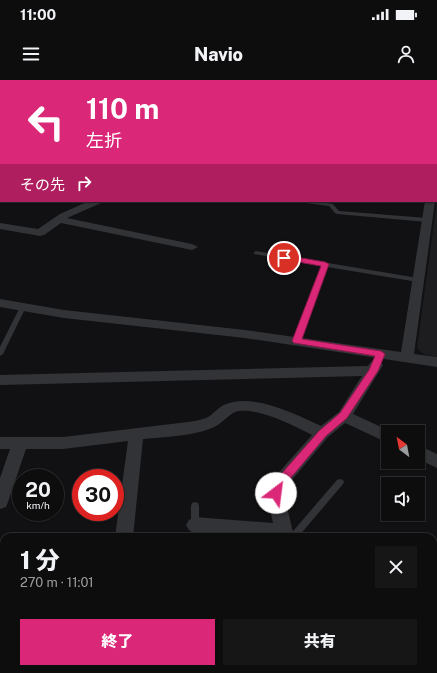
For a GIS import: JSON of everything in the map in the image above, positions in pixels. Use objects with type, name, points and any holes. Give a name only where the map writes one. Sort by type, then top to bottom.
[{"type":"street","points":[[0,226],[40,234],[60,220],[95,202]]},
{"type":"street","points":[[407,357],[430,202]]},
{"type":"street","points":[[60,220],[192,247]]},
{"type":"street","points":[[0,239],[11,228]]},
{"type":"street","points":[[0,303],[64,314],[180,326],[297,341],[437,362]]},
{"type":"street","points":[[286,533],[276,493],[279,484],[323,433],[344,416],[373,371],[381,354]]},
{"type":"street","points":[[0,380],[373,371]]},
{"type":"street","points":[[0,443],[63,443],[188,428],[211,422],[228,408],[239,406],[256,407],[292,419],[323,433]]},
{"type":"street","points":[[344,416],[381,433]]},
{"type":"street","points":[[124,533],[136,434]]},
{"type":"street","points":[[0,502],[20,444]]},
{"type":"street","points":[[425,456],[437,462]]},
{"type":"street","points":[[195,531],[241,533]]},
{"type":"lane","points":[[312,202],[331,205],[337,212],[427,220]]},
{"type":"lane","points":[[256,253],[418,280]]},
{"type":"lane","points":[[297,341],[325,264]]},
{"type":"lane","points":[[0,354],[22,307]]},
{"type":"lane","points":[[289,533],[340,482]]},
{"type":"lane","points":[[195,506],[195,531]]},
{"type":"shaded area","points":[[437,202],[437,357],[423,354],[417,348]]},
{"type":"route","points":[[276,493],[279,484],[323,433],[344,416],[373,371],[381,354],[297,341],[325,264],[284,258]]}]
